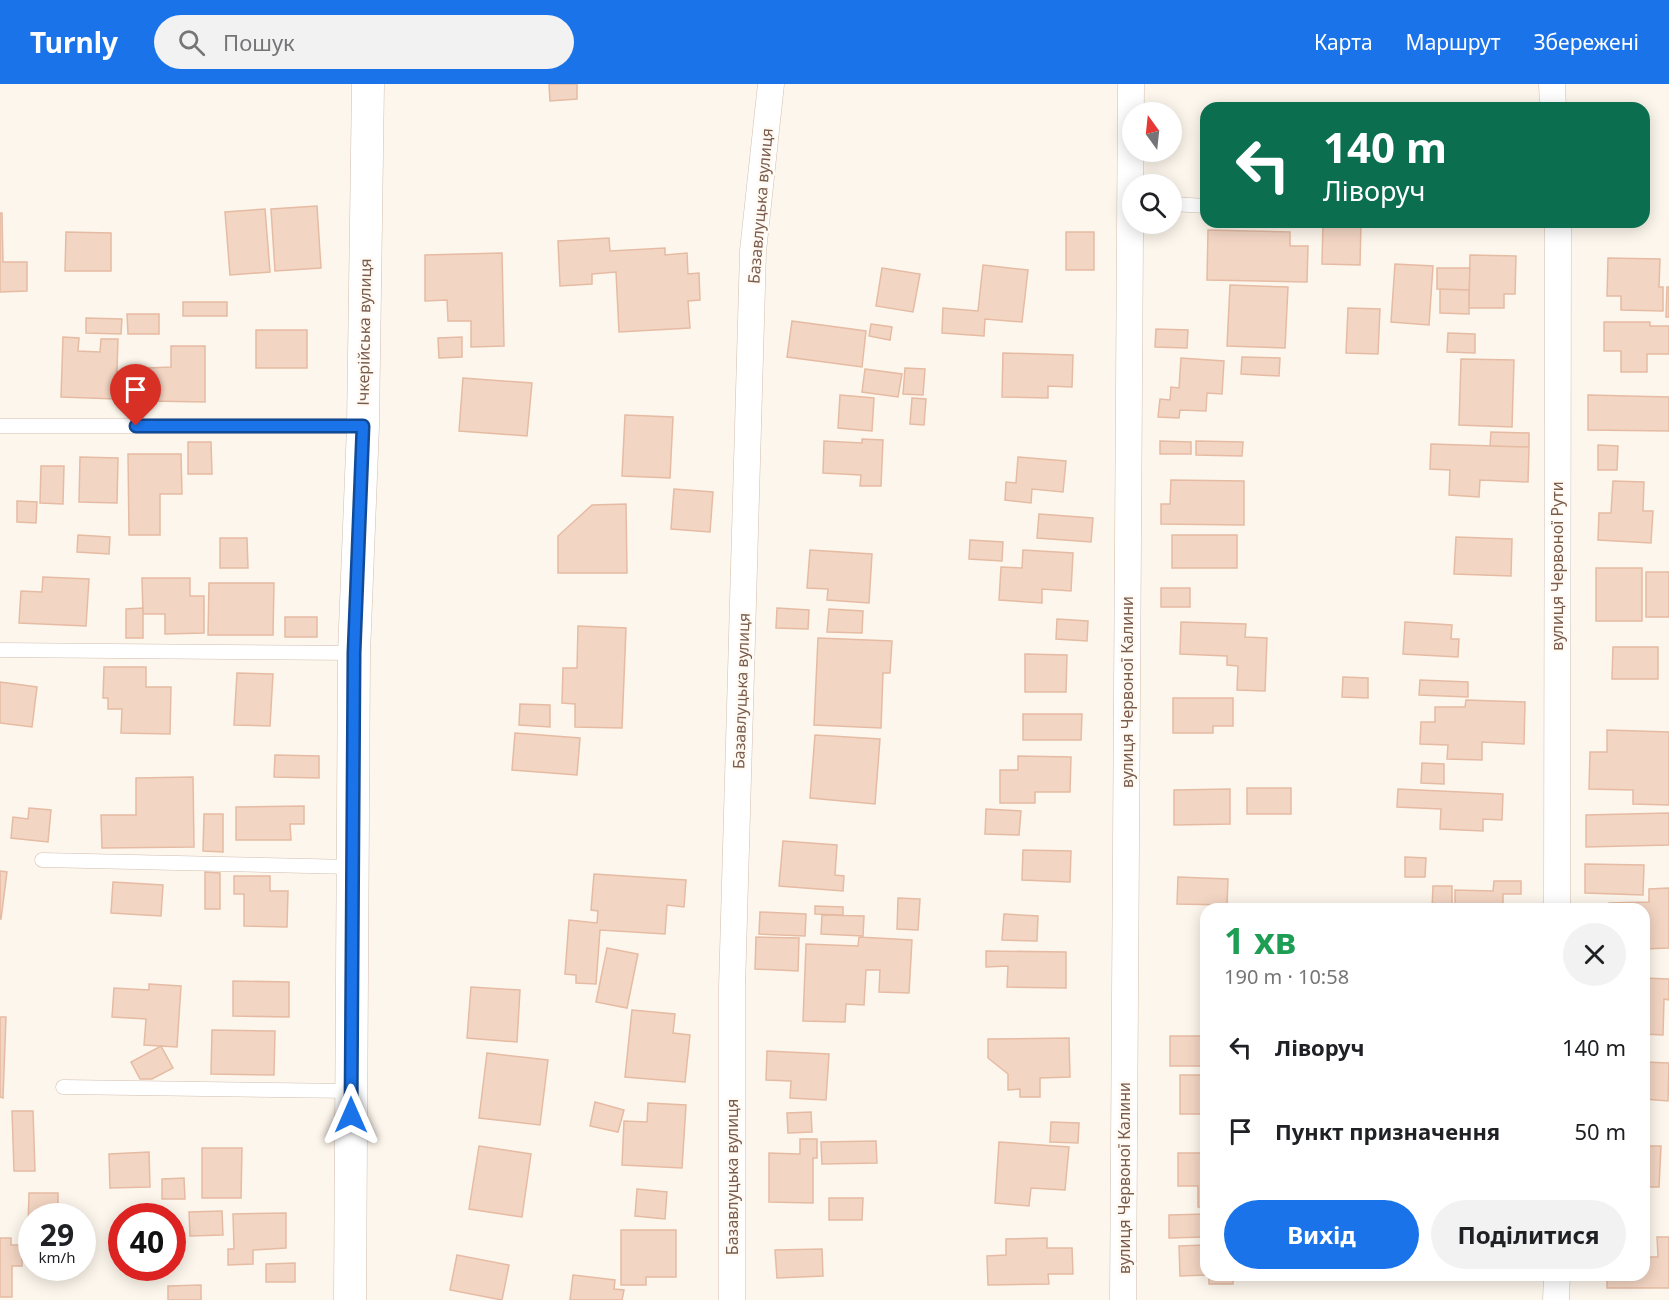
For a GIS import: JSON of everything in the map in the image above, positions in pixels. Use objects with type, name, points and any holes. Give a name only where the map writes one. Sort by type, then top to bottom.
[{"type":"street","name":"Ічкерійська вулиця","points":[[350,1300],[354,653],[363,426],[368,84]]},
{"type":"street","name":"Базавлуцька вулиця","points":[[732,1300],[732,988],[753,263],[771,84]]},
{"type":"street","name":"вулиця Червоної Калини","points":[[1131,84],[1132,174]]},
{"type":"street","points":[[1552,84],[1553,102]]},
{"type":"street","name":"вулиця Червоної Рути","points":[[1557,903],[1558,228]]},
{"type":"street","name":"вулиця Червоної Калини","points":[[1123,1300],[1132,234]]},
{"type":"street","points":[[1557,1281],[1557,1300]]},
{"type":"lane","points":[[1182,205],[1200,206]]},
{"type":"lane","points":[[0,426],[363,426]]},
{"type":"lane","points":[[0,650],[354,653]]},
{"type":"lane","points":[[42,860],[352,867]]},
{"type":"lane","points":[[63,1087],[351,1091]]},
{"type":"building","points":[[549,84],[577,84],[577,99],[550,101]]},
{"type":"building","points":[[317,206],[321,268],[275,271],[271,209]]},
{"type":"building","points":[[265,209],[270,272],[230,275],[225,212]]},
{"type":"building","points":[[0,213],[2,213],[3,262],[27,262],[27,291],[0,292]]},
{"type":"building","points":[[1323,228],[1361,228],[1360,265],[1322,264]]},
{"type":"building","points":[[1208,230],[1290,232],[1290,246],[1308,246],[1307,282],[1207,280]]},
{"type":"building","points":[[66,232],[111,233],[111,271],[65,271]]},
{"type":"building","points":[[1066,232],[1094,232],[1094,270],[1066,270]]},
{"type":"building","points":[[609,238],[610,251],[665,248],[665,255],[687,253],[688,274],[699,273],[700,300],[688,301],[690,328],[619,332],[616,272],[592,274],[592,284],[560,286],[558,241]]},
{"type":"building","points":[[502,253],[504,346],[471,347],[471,321],[448,321],[447,300],[425,301],[425,255]]},
{"type":"building","points":[[1470,255],[1516,256],[1515,294],[1504,294],[1504,308],[1469,308]]},
{"type":"building","points":[[1608,258],[1660,259],[1659,287],[1663,287],[1663,311],[1621,310],[1621,296],[1607,296]]},
{"type":"building","points":[[1395,264],[1433,266],[1429,325],[1391,322]]},
{"type":"building","points":[[983,265],[1028,270],[1022,322],[985,319],[984,336],[942,333],[943,308],[978,311]]},
{"type":"building","points":[[882,268],[920,274],[913,312],[876,306]]},
{"type":"building","points":[[1437,268],[1470,268],[1469,290],[1437,289]]},
{"type":"building","points":[[1230,285],[1288,287],[1285,348],[1227,346]]},
{"type":"building","points":[[1667,287],[1669,287],[1669,317],[1666,317]]},
{"type":"building","points":[[1440,289],[1469,290],[1469,314],[1440,313]]},
{"type":"building","points":[[183,302],[227,302],[227,316],[183,316]]},
{"type":"building","points":[[1348,308],[1380,309],[1378,354],[1346,353]]},
{"type":"building","points":[[127,314],[159,314],[159,334],[128,334]]},
{"type":"building","points":[[86,318],[122,319],[121,334],[86,333]]},
{"type":"building","points":[[792,321],[866,331],[862,367],[787,357]]},
{"type":"building","points":[[1604,322],[1650,322],[1650,326],[1669,326],[1669,354],[1647,354],[1647,372],[1621,372],[1621,351],[1604,351]]},
{"type":"building","points":[[871,324],[892,327],[890,340],[869,336]]},
{"type":"building","points":[[1156,329],[1188,330],[1187,348],[1155,347]]},
{"type":"building","points":[[256,330],[307,330],[307,368],[256,368]]},
{"type":"building","points":[[1448,333],[1475,334],[1475,353],[1447,352]]},
{"type":"building","points":[[63,337],[79,338],[78,351],[100,352],[101,339],[118,339],[116,399],[61,397]]},
{"type":"building","points":[[462,337],[462,357],[439,358],[438,338]]},
{"type":"building","points":[[171,346],[205,346],[205,402],[147,401],[148,368],[171,367]]},
{"type":"building","points":[[1003,353],[1073,355],[1072,387],[1048,386],[1048,398],[1002,397]]},
{"type":"building","points":[[1242,357],[1280,358],[1279,376],[1241,374]]},
{"type":"building","points":[[1181,358],[1224,361],[1222,394],[1207,393],[1206,411],[1180,410],[1179,418],[1158,417],[1160,399],[1170,400],[1171,387],[1179,388]]},
{"type":"building","points":[[1461,359],[1514,360],[1512,427],[1459,425]]},
{"type":"building","points":[[905,368],[925,369],[923,395],[903,394]]},
{"type":"building","points":[[865,369],[902,374],[898,397],[862,392]]},
{"type":"building","points":[[463,378],[532,383],[527,436],[459,431]]},
{"type":"building","points":[[840,395],[874,398],[872,431],[838,428]]},
{"type":"building","points":[[1588,395],[1669,397],[1669,431],[1588,430]]},
{"type":"building","points":[[912,398],[926,399],[924,425],[910,424]]},
{"type":"building","points":[[625,415],[673,417],[670,478],[622,476]]},
{"type":"building","points":[[1491,432],[1529,433],[1529,447],[1490,446]]},
{"type":"building","points":[[862,439],[883,440],[881,486],[860,486],[861,475],[823,473],[824,441],[862,443]]},
{"type":"building","points":[[1160,441],[1191,442],[1191,454],[1160,454]]},
{"type":"building","points":[[1196,441],[1243,442],[1242,456],[1196,455]]},
{"type":"building","points":[[188,442],[211,442],[212,474],[188,474]]},
{"type":"building","points":[[1431,444],[1529,447],[1528,482],[1480,480],[1479,497],[1449,495],[1450,470],[1430,469]]},
{"type":"building","points":[[1598,445],[1618,446],[1617,470],[1598,470]]},
{"type":"building","points":[[128,454],[181,454],[182,494],[160,494],[160,535],[129,535]]},
{"type":"building","points":[[80,457],[118,458],[117,503],[79,502]]},
{"type":"building","points":[[1018,457],[1066,461],[1063,492],[1032,489],[1031,503],[1005,500],[1006,482],[1016,483]]},
{"type":"building","points":[[41,466],[64,466],[63,504],[40,503]]},
{"type":"building","points":[[1171,480],[1244,481],[1244,525],[1161,524],[1161,504],[1170,504]]},
{"type":"building","points":[[1613,481],[1644,482],[1643,511],[1653,511],[1651,543],[1598,540],[1599,513],[1611,513]]},
{"type":"building","points":[[674,489],[713,492],[710,532],[671,529]]},
{"type":"building","points":[[17,501],[37,502],[36,523],[17,522]]},
{"type":"building","points":[[626,504],[627,573],[558,573],[558,536],[592,505]]},
{"type":"building","points":[[1039,514],[1093,518],[1091,542],[1037,538]]},
{"type":"building","points":[[78,535],[110,537],[109,554],[77,552]]},
{"type":"building","points":[[1172,535],[1237,535],[1237,568],[1172,568]]},
{"type":"building","points":[[1456,537],[1512,539],[1511,576],[1454,574]]},
{"type":"building","points":[[220,538],[247,538],[248,568],[220,568]]},
{"type":"building","points":[[970,540],[1003,542],[1002,561],[969,559]]},
{"type":"building","points":[[810,550],[872,554],[869,603],[827,600],[828,589],[807,588]]},
{"type":"building","points":[[1023,550],[1073,553],[1071,591],[1042,589],[1042,603],[999,600],[1001,567],[1022,568]]},
{"type":"building","points":[[1596,568],[1642,568],[1642,621],[1596,621]]},
{"type":"building","points":[[1646,572],[1669,572],[1669,617],[1646,617]]},
{"type":"building","points":[[43,577],[89,579],[86,626],[19,623],[21,591],[42,592]]},
{"type":"building","points":[[142,578],[190,578],[190,596],[204,596],[204,633],[165,634],[165,614],[143,614]]},
{"type":"building","points":[[209,583],[274,583],[273,635],[208,635]]},
{"type":"building","points":[[1161,588],[1190,588],[1190,607],[1161,607]]},
{"type":"building","points":[[143,608],[143,638],[126,638],[126,609]]},
{"type":"building","points":[[777,608],[809,610],[808,629],[776,628]]},
{"type":"building","points":[[829,609],[863,611],[862,633],[827,632]]},
{"type":"building","points":[[285,617],[317,617],[317,637],[285,637]]},
{"type":"building","points":[[1057,619],[1088,621],[1087,641],[1056,639]]},
{"type":"building","points":[[1181,622],[1246,624],[1245,637],[1267,638],[1265,691],[1237,690],[1238,666],[1227,665],[1227,656],[1180,654]]},
{"type":"building","points":[[1405,622],[1452,625],[1451,639],[1459,639],[1458,657],[1403,654]]},
{"type":"building","points":[[578,626],[626,628],[622,728],[575,727],[575,704],[562,703],[563,668],[577,668]]},
{"type":"building","points":[[818,638],[892,641],[890,673],[883,673],[881,728],[814,725]]},
{"type":"building","points":[[1613,647],[1658,647],[1658,679],[1612,679]]},
{"type":"building","points":[[1025,654],[1067,655],[1066,692],[1025,692]]},
{"type":"building","points":[[104,667],[146,667],[146,687],[171,687],[170,734],[121,733],[122,709],[108,709],[108,698],[103,698]]},
{"type":"building","points":[[237,673],[273,674],[270,726],[234,725]]},
{"type":"building","points":[[1343,677],[1368,678],[1368,698],[1342,697]]},
{"type":"building","points":[[1420,680],[1468,682],[1468,697],[1419,695]]},
{"type":"building","points":[[0,682],[37,687],[32,727],[0,723]]},
{"type":"building","points":[[1173,698],[1233,698],[1233,726],[1213,726],[1213,733],[1173,733]]},
{"type":"building","points":[[1466,700],[1525,702],[1524,744],[1482,742],[1482,760],[1447,759],[1448,745],[1420,744],[1421,722],[1435,722],[1435,707],[1465,707]]},
{"type":"building","points":[[520,704],[550,705],[550,727],[519,725]]},
{"type":"building","points":[[1023,714],[1082,714],[1081,740],[1023,740]]},
{"type":"building","points":[[1607,730],[1669,732],[1669,805],[1633,804],[1633,790],[1589,789],[1590,752],[1607,752]]},
{"type":"building","points":[[515,733],[580,738],[577,775],[512,770]]},
{"type":"building","points":[[815,735],[880,739],[875,804],[810,798]]},
{"type":"building","points":[[275,755],[319,756],[319,778],[274,777]]},
{"type":"building","points":[[1018,756],[1071,757],[1070,792],[1035,792],[1035,803],[1000,803],[1000,770],[1018,770]]},
{"type":"building","points":[[1422,763],[1444,764],[1444,784],[1421,783]]},
{"type":"building","points":[[193,777],[194,847],[102,848],[101,815],[136,815],[136,778]]},
{"type":"building","points":[[1247,788],[1291,788],[1291,814],[1247,814]]},
{"type":"building","points":[[1230,789],[1230,824],[1174,825],[1174,790]]},
{"type":"building","points":[[1398,789],[1503,794],[1502,820],[1483,819],[1483,831],[1440,829],[1441,809],[1397,807]]},
{"type":"building","points":[[304,806],[304,824],[290,824],[291,840],[236,840],[236,807]]},
{"type":"building","points":[[29,808],[51,810],[48,842],[11,838],[13,817],[28,819]]},
{"type":"building","points":[[986,809],[1021,811],[1019,835],[985,834]]},
{"type":"building","points":[[1669,813],[1669,845],[1586,847],[1586,815]]},
{"type":"building","points":[[204,814],[223,814],[223,852],[203,851]]},
{"type":"building","points":[[783,841],[837,845],[835,875],[844,876],[843,891],[779,886]]},
{"type":"building","points":[[1023,850],[1071,851],[1070,882],[1022,880]]},
{"type":"building","points":[[1405,857],[1426,858],[1425,877],[1405,877]]},
{"type":"building","points":[[1585,864],[1644,865],[1643,895],[1585,893]]},
{"type":"building","points":[[0,871],[7,872],[1,919],[0,919]]},
{"type":"building","points":[[205,872],[220,873],[220,909],[205,909]]},
{"type":"building","points":[[594,874],[686,880],[684,907],[667,905],[665,934],[600,930],[596,984],[576,983],[576,975],[565,974],[569,920],[597,923],[598,911],[591,910]]},
{"type":"building","points":[[234,876],[270,876],[270,891],[288,891],[287,927],[244,926],[244,894],[234,894]]},
{"type":"building","points":[[1178,877],[1228,879],[1227,903],[1177,904]]},
{"type":"building","points":[[1494,881],[1521,881],[1521,894],[1503,894],[1503,903],[1455,903],[1455,890],[1493,891]]},
{"type":"building","points":[[113,882],[163,885],[161,916],[111,913]]},
{"type":"building","points":[[1433,886],[1452,886],[1452,903],[1432,903]]},
{"type":"building","points":[[1669,888],[1669,948],[1650,949],[1650,903],[1609,903],[1649,902],[1649,889]]},
{"type":"building","points":[[898,898],[920,899],[918,930],[897,929]]},
{"type":"building","points":[[815,906],[843,907],[843,915],[815,914]]},
{"type":"building","points":[[760,912],[806,914],[805,936],[759,934]]},
{"type":"building","points":[[1004,914],[1038,916],[1037,941],[1002,940]]},
{"type":"building","points":[[822,915],[864,916],[863,936],[821,934]]},
{"type":"building","points":[[756,937],[799,938],[798,971],[755,969]]},
{"type":"building","points":[[859,937],[912,940],[909,993],[879,992],[880,970],[866,970],[864,1005],[846,1004],[845,1022],[803,1021],[806,944],[858,946]]},
{"type":"building","points":[[607,948],[638,954],[627,1008],[596,1002]]},
{"type":"building","points":[[986,951],[1066,952],[1066,988],[1007,987],[1008,966],[986,967]]},
{"type":"building","points":[[1650,978],[1669,979],[1669,1000],[1664,999],[1663,1035],[1650,1034]]},
{"type":"building","points":[[233,981],[289,982],[289,1017],[233,1016]]},
{"type":"building","points":[[149,984],[181,986],[177,1047],[144,1045],[146,1019],[112,1017],[114,988],[149,990]]},
{"type":"building","points":[[471,987],[520,990],[517,1042],[467,1038]]},
{"type":"building","points":[[632,1010],[675,1014],[673,1033],[690,1035],[685,1082],[625,1077]]},
{"type":"building","points":[[0,1017],[6,1017],[3,1098],[0,1097]]},
{"type":"building","points":[[212,1030],[275,1031],[274,1075],[211,1074]]},
{"type":"building","points":[[1170,1036],[1200,1036],[1200,1066],[1170,1066]]},
{"type":"building","points":[[1069,1038],[1070,1077],[1040,1078],[1040,1097],[1020,1097],[1020,1089],[1008,1090],[1008,1074],[988,1058],[988,1039]]},
{"type":"building","points":[[161,1046],[173,1068],[152,1079],[140,1079],[131,1062]]},
{"type":"building","points":[[767,1051],[829,1054],[826,1100],[790,1098],[791,1081],[766,1080]]},
{"type":"building","points":[[487,1053],[548,1060],[540,1125],[479,1118]]},
{"type":"building","points":[[1650,1062],[1669,1063],[1668,1101],[1650,1100]]},
{"type":"building","points":[[1180,1075],[1200,1075],[1200,1114],[1180,1114]]},
{"type":"building","points":[[595,1102],[624,1110],[618,1132],[590,1126]]},
{"type":"building","points":[[648,1103],[686,1105],[682,1168],[622,1165],[624,1121],[647,1122]]},
{"type":"building","points":[[12,1111],[33,1111],[35,1171],[14,1171]]},
{"type":"building","points":[[811,1112],[812,1132],[788,1133],[787,1113]]},
{"type":"building","points":[[1051,1122],[1079,1123],[1078,1143],[1050,1142]]},
{"type":"building","points":[[800,1139],[817,1139],[817,1158],[813,1158],[813,1203],[769,1202],[769,1153],[800,1154]]},
{"type":"building","points":[[876,1141],[877,1163],[822,1164],[821,1142]]},
{"type":"building","points":[[999,1142],[1069,1147],[1065,1190],[1031,1188],[1029,1206],[995,1203]]},
{"type":"building","points":[[479,1146],[531,1154],[522,1217],[469,1209]]},
{"type":"building","points":[[1650,1146],[1661,1146],[1659,1187],[1650,1187]]},
{"type":"building","points":[[202,1148],[242,1148],[241,1198],[202,1198]]},
{"type":"building","points":[[149,1152],[150,1187],[110,1188],[109,1154]]},
{"type":"building","points":[[1178,1153],[1200,1153],[1200,1207],[1198,1207],[1198,1186],[1178,1186]]},
{"type":"building","points":[[184,1178],[185,1199],[162,1199],[162,1179]]},
{"type":"building","points":[[637,1189],[667,1192],[665,1219],[635,1216]]},
{"type":"building","points":[[29,1193],[58,1193],[58,1203],[29,1203]]},
{"type":"building","points":[[829,1198],[863,1198],[862,1220],[829,1220]]},
{"type":"building","points":[[222,1211],[223,1235],[190,1236],[189,1212]]},
{"type":"building","points":[[286,1213],[286,1248],[253,1250],[253,1264],[228,1265],[228,1249],[234,1249],[233,1214]]},
{"type":"building","points":[[1200,1214],[1200,1237],[1169,1238],[1169,1215]]},
{"type":"building","points":[[621,1230],[676,1230],[676,1277],[646,1277],[646,1285],[621,1285]]},
{"type":"building","points":[[1657,1237],[1669,1237],[1669,1288],[1607,1288],[1607,1281],[1650,1281],[1650,1257],[1658,1257]]},
{"type":"building","points":[[0,1238],[11,1238],[11,1245],[18,1245],[18,1266],[12,1266],[12,1297],[0,1297]]},
{"type":"building","points":[[1047,1238],[1047,1248],[1072,1248],[1073,1274],[1048,1274],[1049,1284],[988,1285],[987,1256],[1006,1255],[1006,1239]]},
{"type":"building","points":[[1200,1245],[1200,1275],[1180,1276],[1179,1246]]},
{"type":"building","points":[[822,1249],[823,1276],[777,1278],[775,1250]]},
{"type":"building","points":[[457,1255],[509,1265],[502,1300],[450,1290]]},
{"type":"building","points":[[295,1263],[295,1282],[266,1282],[266,1264]]},
{"type":"building","points":[[573,1275],[615,1280],[614,1289],[624,1290],[622,1300],[570,1300]]},
{"type":"building","points":[[1209,1281],[1233,1281],[1233,1284],[1209,1284]]},
{"type":"building","points":[[201,1285],[201,1300],[168,1300],[168,1286]]},
{"type":"route","points":[[136,426],[363,426],[354,653],[351,1115]]}]
